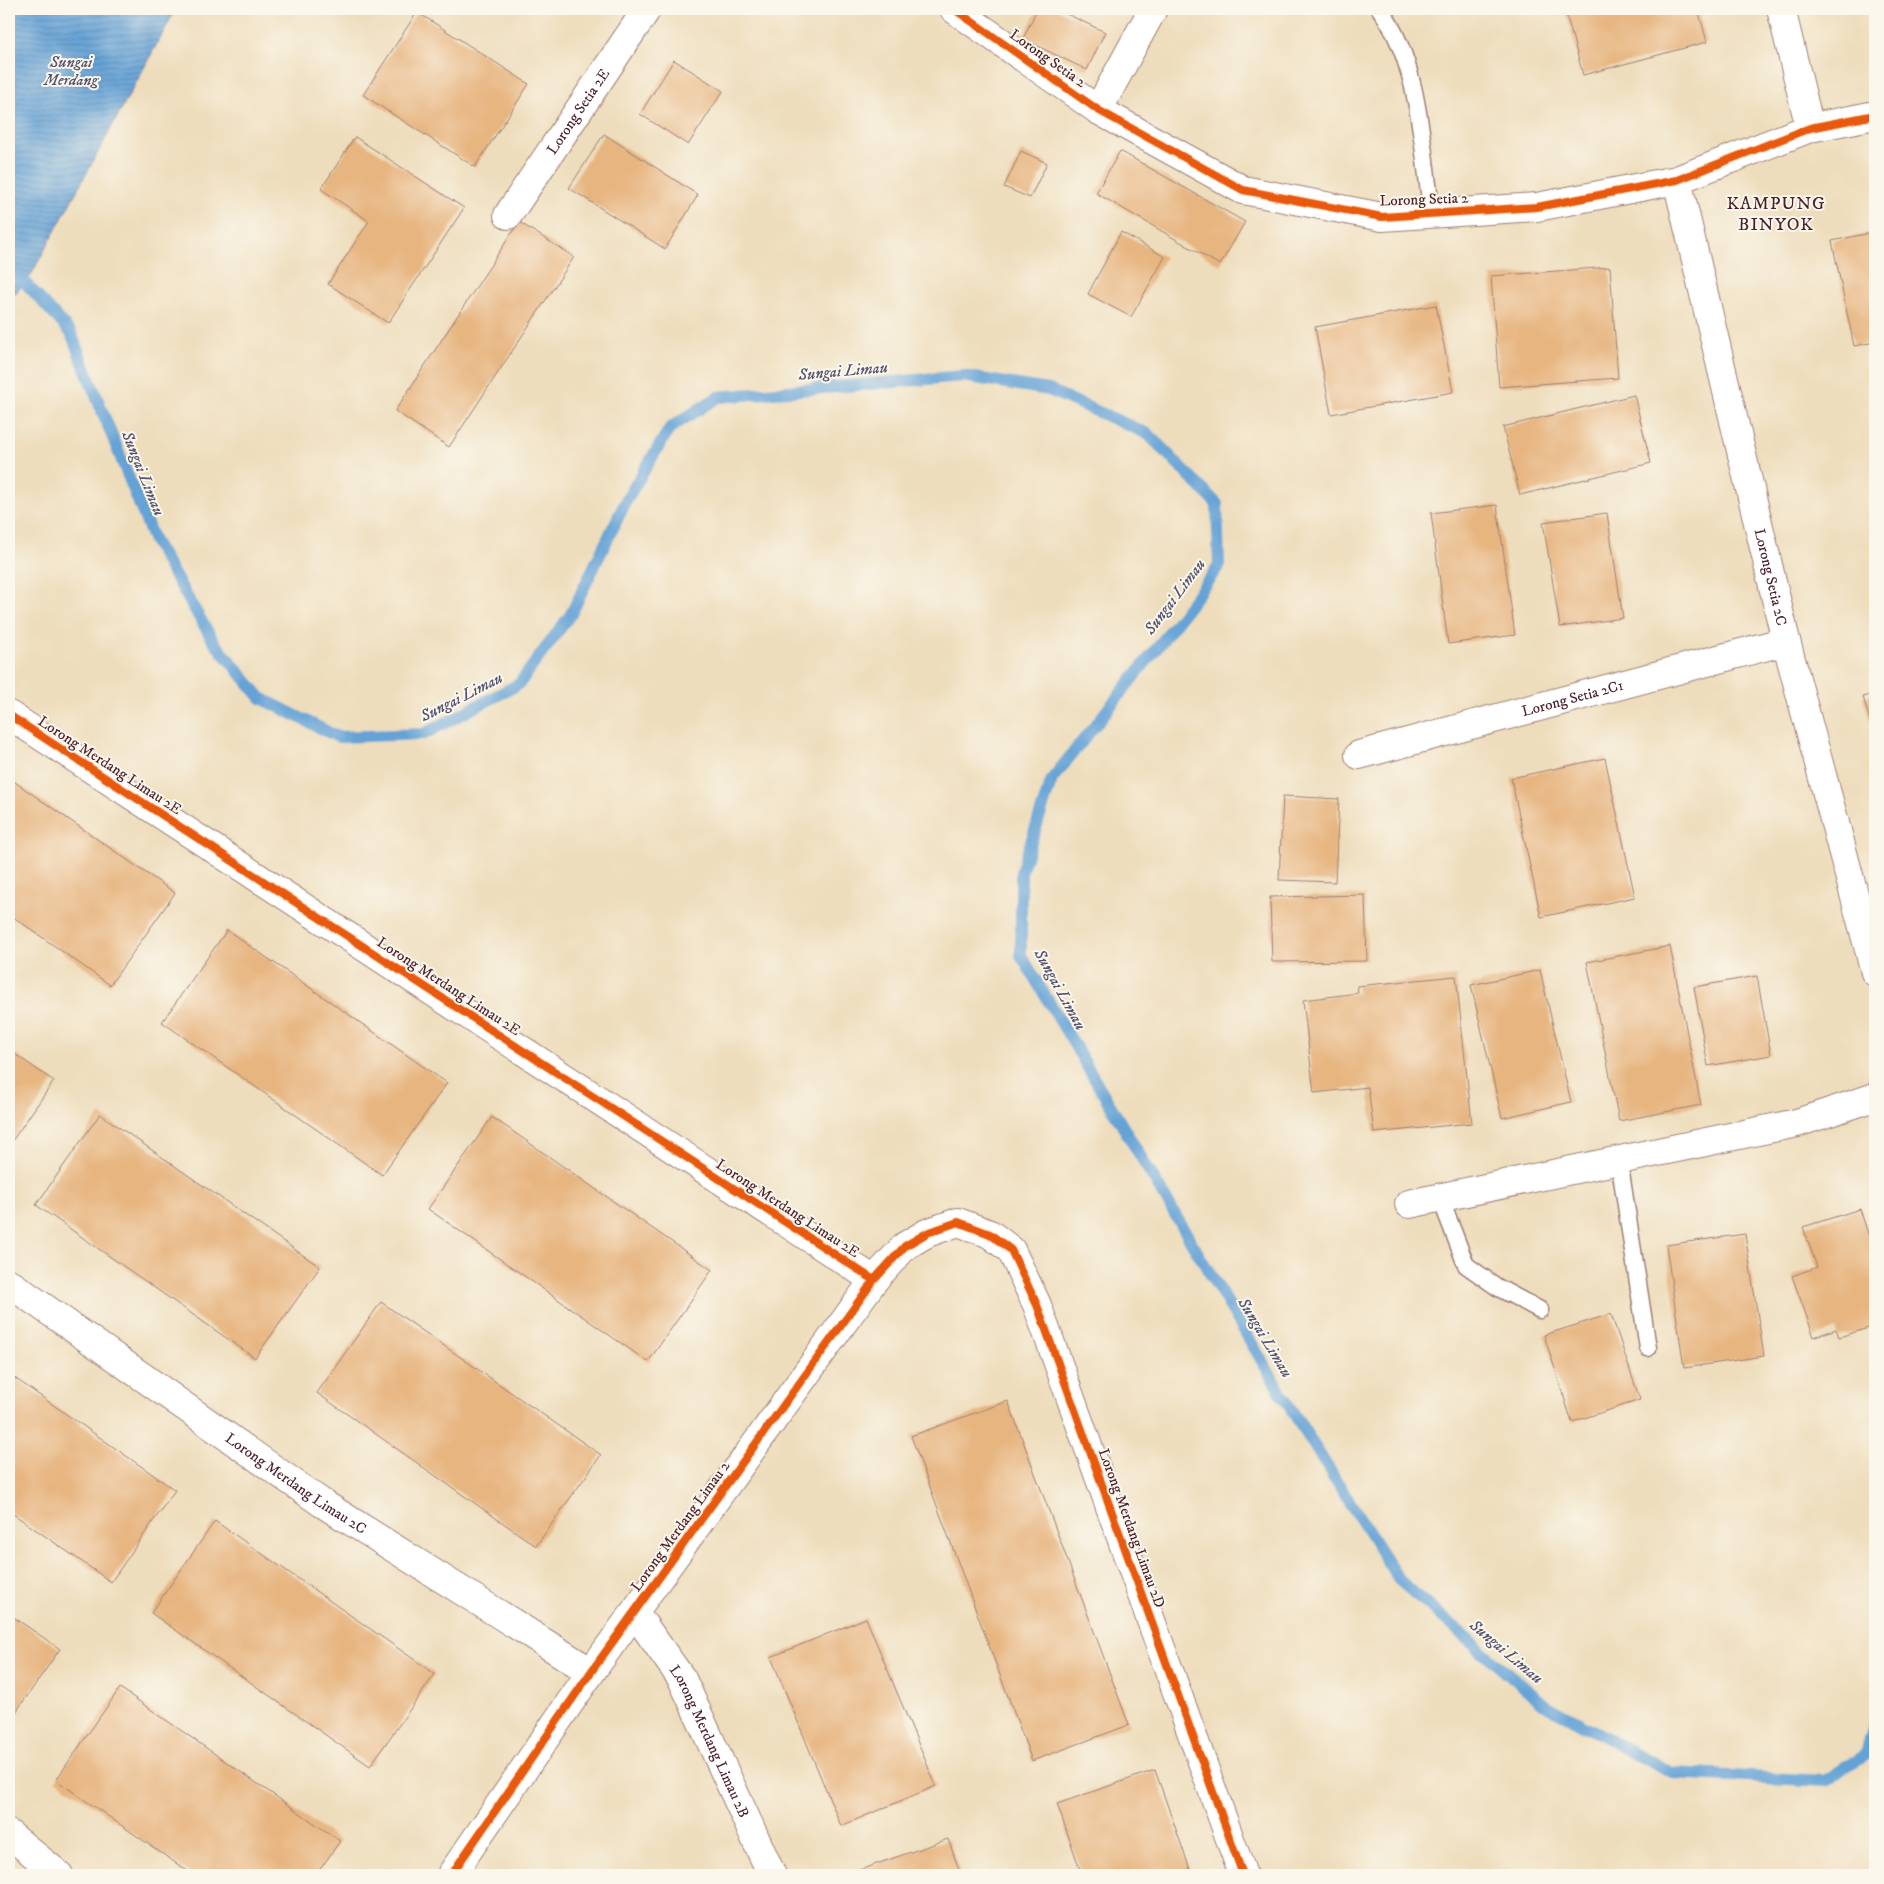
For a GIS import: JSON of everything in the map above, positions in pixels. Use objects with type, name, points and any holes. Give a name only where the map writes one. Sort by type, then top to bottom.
[{"type":"street","name":"Lorong Setia 2E","points":[[508,215],[647,9]]},
{"type":"street","name":"Lorong Setia 2","points":[[954,9],[1098,110],[1242,190],[1382,216],[1537,207],[1676,180],[1810,128],[1875,114]]},
{"type":"street","points":[[1098,110],[1152,9]]},
{"type":"street","points":[[1781,9],[1810,128]]},
{"type":"street","name":"Lorong Setia 2C","points":[[1676,180],[1786,640],[1875,972]]},
{"type":"street","name":"Lorong Setia 2C1","points":[[1359,755],[1786,640]]},
{"type":"street","name":"Lorong Merdang Limau 2E","points":[[9,715],[874,1280]]},
{"type":"street","points":[[1409,1204],[1797,1123],[1875,1098]]},
{"type":"street","name":"Lorong Merdang Limau 2","points":[[451,1875],[591,1672],[874,1280],[905,1246],[927,1232],[958,1222]]},
{"type":"street","name":"Lorong Merdang Limau 2D","points":[[958,1222],[990,1234],[1011,1250],[1038,1305],[1242,1875]]},
{"type":"street","name":"Lorong Merdang Limau 2C","points":[[9,1283],[322,1504],[591,1672]]},
{"type":"street","name":"Lorong Merdang Limau 2B","points":[[635,1613],[682,1679],[772,1875]]},
{"type":"street","points":[[9,1834],[59,1875]]},
{"type":"lane","points":[[1380,9],[1390,22],[1413,82],[1432,214]]},
{"type":"lane","points":[[1619,1160],[1648,1348]]},
{"type":"lane","points":[[1440,1197],[1466,1265],[1497,1287],[1540,1310]]},
{"type":"water","name":"Sungai Merdang","points":[[9,9],[176,9],[30,277],[9,300]]},
{"type":"building","points":[[1037,9],[1056,9],[1105,32],[1087,70],[1023,39]]},
{"type":"building","points":[[1698,9],[1707,42],[1583,75],[1565,10]]},
{"type":"building","points":[[417,12],[529,84],[475,167],[363,95]]},
{"type":"building","points":[[674,60],[723,91],[688,145],[640,114]]},
{"type":"building","points":[[604,134],[698,195],[665,249],[569,188]]},
{"type":"building","points":[[355,137],[464,208],[388,323],[328,284],[369,221],[321,189]]},
{"type":"building","points":[[1021,151],[1047,163],[1030,198],[1004,187]]},
{"type":"building","points":[[1120,151],[1245,222],[1220,265],[1096,193]]},
{"type":"building","points":[[519,222],[574,257],[449,447],[395,411]]},
{"type":"building","points":[[1121,232],[1165,257],[1131,317],[1088,294]]},
{"type":"building","points":[[1875,232],[1875,342],[1854,346],[1832,241]]},
{"type":"building","points":[[1610,267],[1618,378],[1499,387],[1491,276]]},
{"type":"building","points":[[1436,305],[1453,392],[1331,414],[1315,327]]},
{"type":"building","points":[[1634,395],[1651,463],[1520,495],[1503,427]]},
{"type":"building","points":[[1497,505],[1515,635],[1448,644],[1431,513]]},
{"type":"building","points":[[1607,513],[1623,618],[1560,627],[1543,522]]},
{"type":"building","points":[[1875,694],[1875,738],[1863,697]]},
{"type":"building","points":[[1605,758],[1635,897],[1541,917],[1511,778]]},
{"type":"building","points":[[9,778],[175,893],[110,985],[9,914]]},
{"type":"building","points":[[1283,796],[1339,799],[1335,882],[1279,880]]},
{"type":"building","points":[[1365,895],[1367,961],[1272,962],[1270,897]]},
{"type":"building","points":[[227,930],[447,1083],[382,1175],[162,1022]]},
{"type":"building","points":[[1670,946],[1701,1105],[1619,1121],[1587,962]]},
{"type":"building","points":[[1540,970],[1571,1102],[1502,1118],[1471,985]]},
{"type":"building","points":[[1456,976],[1472,1123],[1374,1133],[1368,1087],[1314,1093],[1303,1000],[1358,993],[1357,986]]},
{"type":"building","points":[[1757,976],[1771,1055],[1708,1066],[1694,987]]},
{"type":"building","points":[[9,1050],[54,1081],[9,1145]]},
{"type":"building","points":[[100,1114],[320,1267],[255,1358],[36,1205]]},
{"type":"building","points":[[492,1117],[712,1270],[648,1362],[428,1209]]},
{"type":"building","points":[[1860,1209],[1875,1255],[1875,1326],[1839,1337],[1836,1329],[1814,1337],[1792,1276],[1817,1267],[1803,1227]]},
{"type":"building","points":[[1745,1234],[1764,1356],[1684,1368],[1666,1245]]},
{"type":"building","points":[[381,1302],[601,1455],[536,1546],[317,1393]]},
{"type":"building","points":[[1611,1314],[1640,1400],[1572,1422],[1544,1335]]},
{"type":"building","points":[[9,1374],[175,1490],[111,1582],[9,1511]]},
{"type":"building","points":[[1008,1401],[1129,1725],[1032,1761],[911,1436]]},
{"type":"building","points":[[215,1521],[435,1674],[370,1766],[151,1613]]},
{"type":"building","points":[[9,1614],[60,1649],[9,1722]]},
{"type":"building","points":[[866,1618],[936,1786],[841,1826],[771,1657]]},
{"type":"building","points":[[120,1688],[340,1841],[316,1875],[193,1875],[56,1780]]},
{"type":"building","points":[[1155,1770],[1192,1875],[1082,1875],[1057,1804]]},
{"type":"building","points":[[948,1839],[961,1875],[852,1875],[851,1873]]},
{"type":"waterway","name":"Sungai Limau","points":[[9,265],[71,333],[154,541],[214,642],[261,698],[338,737],[424,734],[519,684],[571,614],[628,497],[670,428],[718,397],[963,376],[1049,390],[1148,434],[1217,504],[1219,566],[1157,648],[1052,779],[1021,872],[1021,955],[1284,1398],[1399,1580],[1544,1704],[1672,1773],[1825,1781],[1866,1754],[1875,1722]]},
{"type":"cycle path","points":[[954,9],[1098,110],[1243,190],[1382,217],[1537,207],[1677,180],[1810,128],[1875,115]]},
{"type":"cycle path","points":[[9,715],[874,1280]]},
{"type":"cycle path","points":[[451,1875],[591,1672],[874,1280],[905,1246],[927,1233],[958,1222],[990,1234],[1011,1250],[1037,1305],[1243,1875]]},
{"type":"district","name":"KAMPUNG BINYOK","points":[[1776,213]]}]
